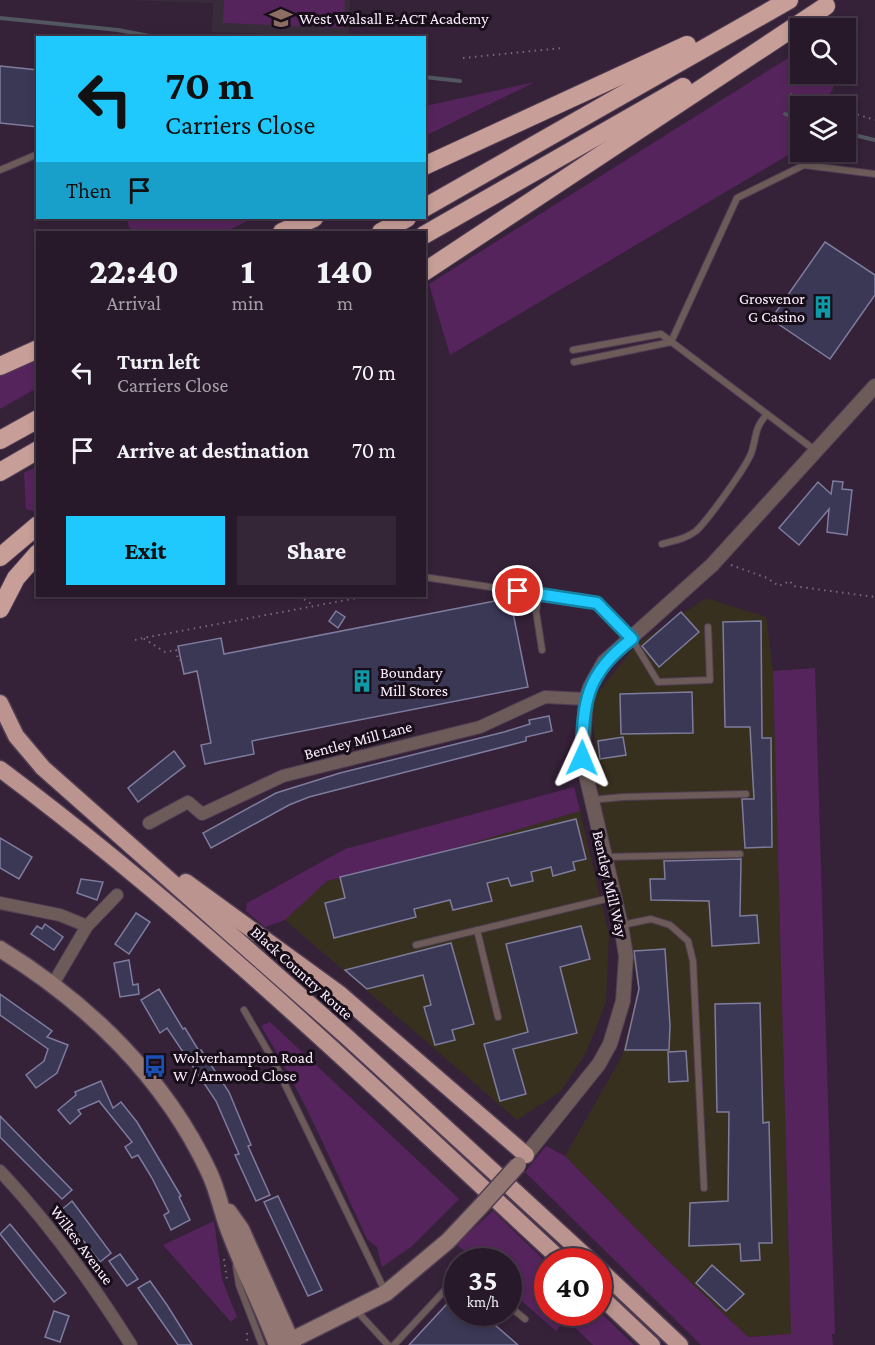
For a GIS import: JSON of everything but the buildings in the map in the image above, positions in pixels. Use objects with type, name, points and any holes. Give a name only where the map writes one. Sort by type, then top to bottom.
[{"type":"highway","points":[[426,165],[783,0]]},
{"type":"highway","points":[[426,206],[789,0]]},
{"type":"highway","points":[[426,234],[831,3]]},
{"type":"highway","points":[[426,271],[831,3]]},
{"type":"highway","points":[[284,231],[312,219]]},
{"type":"highway","points":[[383,231],[405,219]]},
{"type":"highway","points":[[0,366],[36,350]]},
{"type":"highway","points":[[0,440],[36,420]]},
{"type":"highway","points":[[0,472],[36,451]]},
{"type":"highway","points":[[0,557],[36,527]]},
{"type":"highway","points":[[0,609],[16,578],[36,555]]},
{"type":"highway","name":"Black Country Route","points":[[0,703],[16,736],[32,757],[346,1036],[577,1248]]},
{"type":"highway","points":[[0,769],[83,831],[200,931],[548,1248]]},
{"type":"highway","points":[[119,835],[340,994],[522,1160]]},
{"type":"highway","points":[[612,1281],[680,1345]]},
{"type":"highway","points":[[612,1307],[652,1345]]},
{"type":"main road","points":[[0,950],[71,997],[159,1090],[199,1152],[222,1201],[241,1229],[286,1344]]},
{"type":"main road","name":"Bentley Mill Way","points":[[286,1344],[386,1293],[434,1254],[522,1160]]},
{"type":"main road","points":[[222,1201],[230,1234],[286,1344]]},
{"type":"street","name":"Bentley Mill Way","points":[[522,1160],[585,1085],[610,1044],[619,1021],[626,979],[626,956],[621,925],[582,758],[585,699],[596,674],[604,662],[632,639],[714,562],[875,386]]},
{"type":"street","name":"Bentley Mill Lane","points":[[149,823],[188,802],[202,814],[283,776],[480,727],[545,697],[585,699]]},
{"type":"street","points":[[53,984],[87,926],[117,895]]},
{"type":"street","points":[[0,903],[60,915],[87,926]]},
{"type":"street","name":"Wilkes Avenue","points":[[0,1171],[25,1197],[82,1269],[131,1345]]},
{"type":"lane","points":[[0,170],[36,155]]},
{"type":"lane","points":[[671,342],[737,198],[804,165],[875,174]]},
{"type":"lane","points":[[573,350],[661,334],[816,452]]},
{"type":"lane","points":[[574,362],[671,342]]},
{"type":"lane","points":[[662,544],[679,540],[696,531],[745,466],[752,452],[754,434],[767,414]]},
{"type":"lane","points":[[426,577],[597,603],[632,639],[658,682],[710,680],[708,627]]},
{"type":"lane","points":[[539,594],[536,611],[542,650]]},
{"type":"lane","points":[[591,800],[746,794]]},
{"type":"lane","points":[[604,856],[740,854]]},
{"type":"lane","points":[[416,945],[614,897]]},
{"type":"lane","points":[[621,925],[651,919],[670,925],[688,941],[693,961],[704,1188]]},
{"type":"lane","points":[[477,930],[498,1017]]},
{"type":"lane","points":[[244,1010],[273,1060],[386,1293]]},
{"type":"lane","points":[[230,1234],[239,1285],[262,1345]]},
{"type":"lane","points":[[394,1345],[444,1291]]},
{"type":"lane","points":[[356,1310],[388,1345]]},
{"type":"path","points":[[463,58],[562,48]]},
{"type":"path","points":[[790,94],[797,96]]},
{"type":"path","points":[[856,114],[875,120]]},
{"type":"path","points":[[714,562],[767,578],[779,586],[790,581],[793,586],[875,597]]},
{"type":"path","points":[[300,597],[313,606]]},
{"type":"path","points":[[135,640],[362,597]]},
{"type":"path","points":[[143,638],[165,652],[176,650],[178,660],[181,660]]},
{"type":"shaded area","name":"West Walsall E-ACT Academy","points":[[126,0],[350,0],[348,36],[212,32],[213,3]]},
{"type":"shaded area","name":"West Walsall E-ACT Academy","points":[[224,0],[345,0],[344,28],[223,23]]},
{"type":"shaded area","points":[[790,57],[790,84],[835,84],[829,96],[790,96],[790,154],[450,355],[429,284]]},
{"type":"shaded area","points":[[535,82],[426,136],[426,106]]},
{"type":"shaded area","points":[[126,219],[252,219],[226,231],[131,231]]},
{"type":"shaded area","points":[[36,359],[36,389],[0,409],[0,376]]},
{"type":"shaded area","points":[[36,467],[36,512],[26,509],[24,473]]},
{"type":"shaded area","points":[[706,598],[766,617],[773,671],[791,1334],[748,1337],[659,1252],[565,1156],[622,1056],[638,988],[597,785],[592,700],[637,644]]},
{"type":"shaded area","points":[[815,668],[835,1334],[832,1334],[833,1345],[701,1345],[612,1258],[612,1248],[602,1248],[525,1172],[546,1146],[565,1156],[659,1252],[748,1337],[791,1334],[773,671]]},
{"type":"shaded area","points":[[574,787],[580,811],[439,853],[327,881],[285,920],[265,927],[246,911],[247,903],[345,849]]},
{"type":"shaded area","points":[[580,811],[609,935],[606,1002],[586,1053],[560,1092],[517,1120],[285,920],[327,881],[439,853]]},
{"type":"shaded area","points":[[270,1022],[459,1199],[411,1247],[382,1267],[377,1247],[367,1239],[304,1104],[261,1026]]},
{"type":"shaded area","points":[[493,1211],[534,1250],[534,1312],[522,1301],[522,1248],[461,1248],[456,1244]]},
{"type":"shaded area","points":[[214,1221],[222,1279],[237,1317],[231,1322],[163,1245]]},
{"type":"shaded area","points":[[612,1324],[634,1345],[593,1345],[573,1326],[612,1326]]},
{"type":"shaded area","points":[[550,1326],[560,1326],[556,1331]]},
{"type":"waterway","points":[[0,18],[118,30],[150,36]]},
{"type":"waterway","points":[[426,77],[460,81]]},
{"type":"waterway","points":[[785,114],[790,116]]},
{"type":"waterway","points":[[856,135],[875,140]]},
{"type":"place","name":"West Walsall E-ACT Academy","points":[[281,18]]},
{"type":"place","name":"Grosvenor G Casino","points":[[823,307]]},
{"type":"place","name":"Boundary Mill Stores","points":[[362,681]]},
{"type":"place","name":"Wolverhampton Road W / Arnwood Close","points":[[155,1066]]},
{"type":"route","points":[[518,591],[597,603],[632,639],[604,662],[590,687],[585,699],[582,758]]}]
